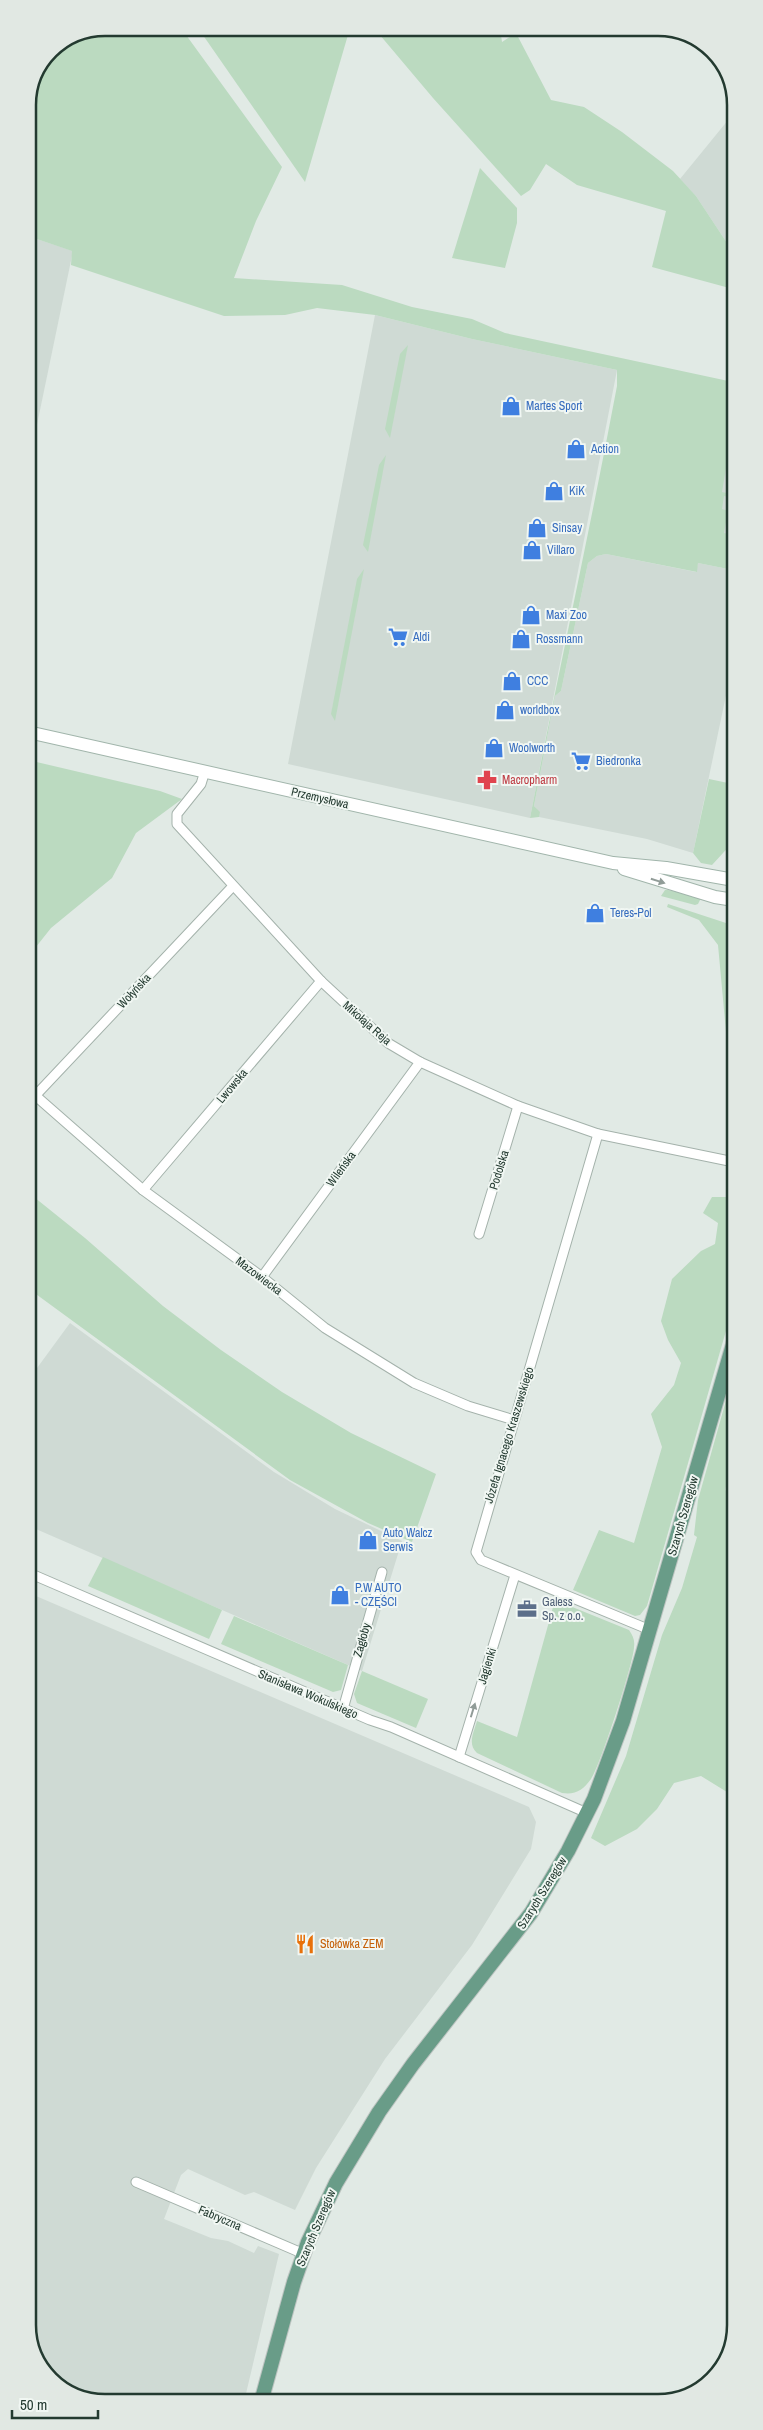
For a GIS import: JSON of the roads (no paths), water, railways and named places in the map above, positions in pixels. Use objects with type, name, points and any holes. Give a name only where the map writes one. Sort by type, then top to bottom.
[{"type":"main road","name":"Przemysłowa","points":[[36,734],[613,863],[666,868],[727,879]]},
{"type":"main road","name":"Przemysłowa","points":[[613,863],[621,868],[662,882],[727,899]]},
{"type":"main road","name":"Szarych Szeregów","points":[[263,2394],[283,2318],[304,2254],[336,2183],[379,2112],[413,2064],[531,1913],[562,1863],[588,1813],[623,1722],[727,1365]]},
{"type":"street","name":"Mikołaja Reja","points":[[205,771],[201,784],[177,814],[177,824],[321,981],[388,1043],[420,1062],[518,1106],[598,1134],[727,1161]]},
{"type":"street","name":"Wołyńska","points":[[36,1089],[233,886]]},
{"type":"street","name":"Lwowska","points":[[144,1190],[321,981]]},
{"type":"street","name":"Wileńska","points":[[262,1277],[420,1062]]},
{"type":"street","name":"Mazowiecka","points":[[36,1096],[144,1190],[262,1277],[325,1328],[414,1384],[468,1406],[514,1420]]},
{"type":"street","name":"Podolska","points":[[479,1234],[518,1106]]},
{"type":"street","name":"Józefa Ignacego Kraszewskiego","points":[[598,1134],[476,1552],[482,1560],[650,1630]]},
{"type":"street","name":"Zagłoby","points":[[343,1708],[382,1572]]},
{"type":"street","name":"Jagienki","points":[[459,1757],[514,1574]]},
{"type":"street","name":"Stanisława Wokulskiego","points":[[36,1577],[588,1813]]},
{"type":"street","name":"Fabryczna","points":[[136,2182],[304,2254]]},
{"type":"place","name":"Martes Sport","points":[[511,406]]},
{"type":"place","name":"Action","points":[[576,449]]},
{"type":"place","name":"KiK","points":[[554,491]]},
{"type":"place","name":"Sinsay","points":[[537,528]]},
{"type":"place","name":"Villaro","points":[[532,550]]},
{"type":"place","name":"Maxi Zoo","points":[[531,615]]},
{"type":"place","name":"Aldi","points":[[398,637]]},
{"type":"place","name":"Rossmann","points":[[521,639]]},
{"type":"place","name":"CCC","points":[[512,681]]},
{"type":"place","name":"worldbox","points":[[505,710]]},
{"type":"place","name":"Woolworth","points":[[494,748]]},
{"type":"place","name":"Biedronka","points":[[581,761]]},
{"type":"place","name":"Macropharm","points":[[487,780]]},
{"type":"place","name":"Teres-Pol","points":[[595,913]]},
{"type":"place","name":"Auto Walcz Serwis","points":[[368,1540]]},
{"type":"place","name":"P.W AUTO - CZĘŚCI","points":[[340,1595]]},
{"type":"place","name":"Galess Sp. z o.o.","points":[[527,1609]]},
{"type":"place","name":"Stołówka ZEM","points":[[305,1944]]}]
